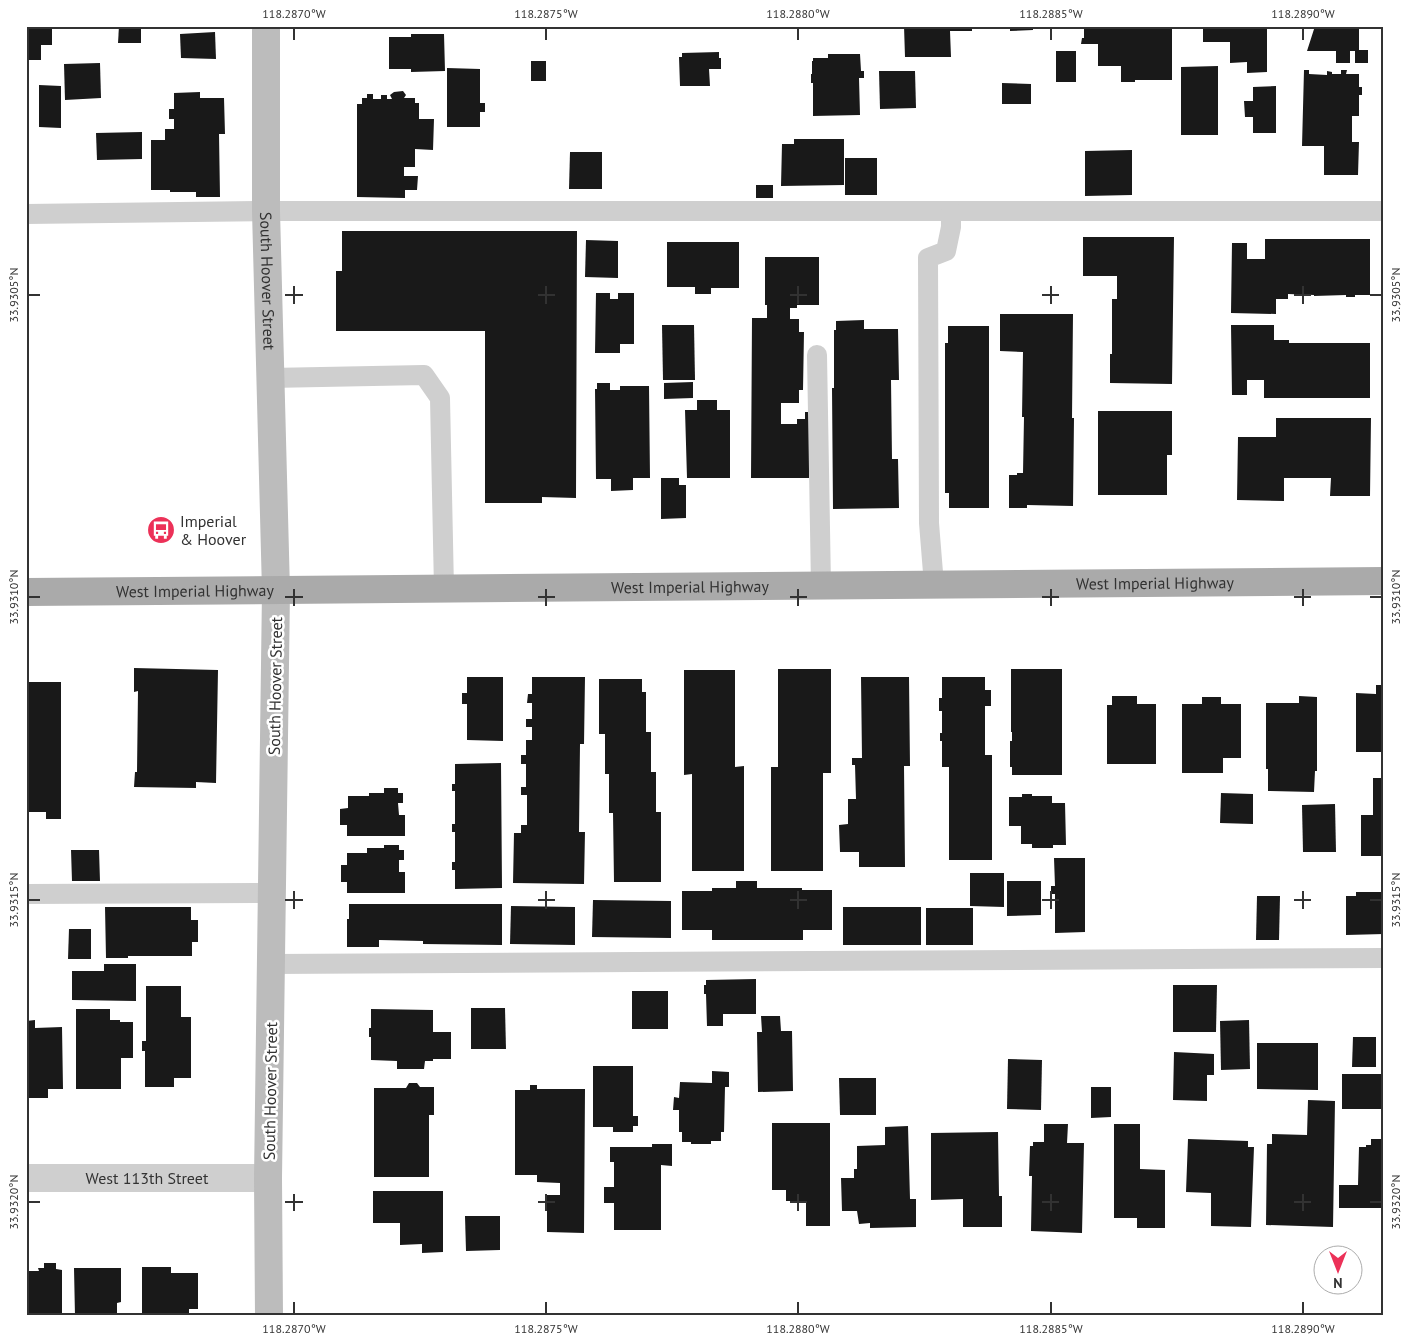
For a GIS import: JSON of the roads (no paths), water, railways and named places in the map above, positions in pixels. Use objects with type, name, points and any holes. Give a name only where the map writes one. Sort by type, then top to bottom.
[{"type":"main road","name":"West Imperial Highway","points":[[26,592],[1384,581]]},
{"type":"street","name":"South Hoover Street","points":[[266,26],[266,212],[276,591],[268,1178],[269,1316]]},
{"type":"street","name":"West 113th Street","points":[[26,1178],[268,1178]]},
{"type":"lane","points":[[26,214],[266,212],[1384,212]]},
{"type":"lane","points":[[934,585],[929,523],[928,258],[946,251],[951,227],[951,212]]},
{"type":"lane","points":[[817,355],[821,586]]},
{"type":"lane","points":[[270,378],[424,375],[440,398],[444,589]]},
{"type":"lane","points":[[26,894],[272,893]]},
{"type":"lane","points":[[271,964],[1384,958]]},
{"type":"place","name":"Imperial & Hoover","points":[[161,530]]}]
